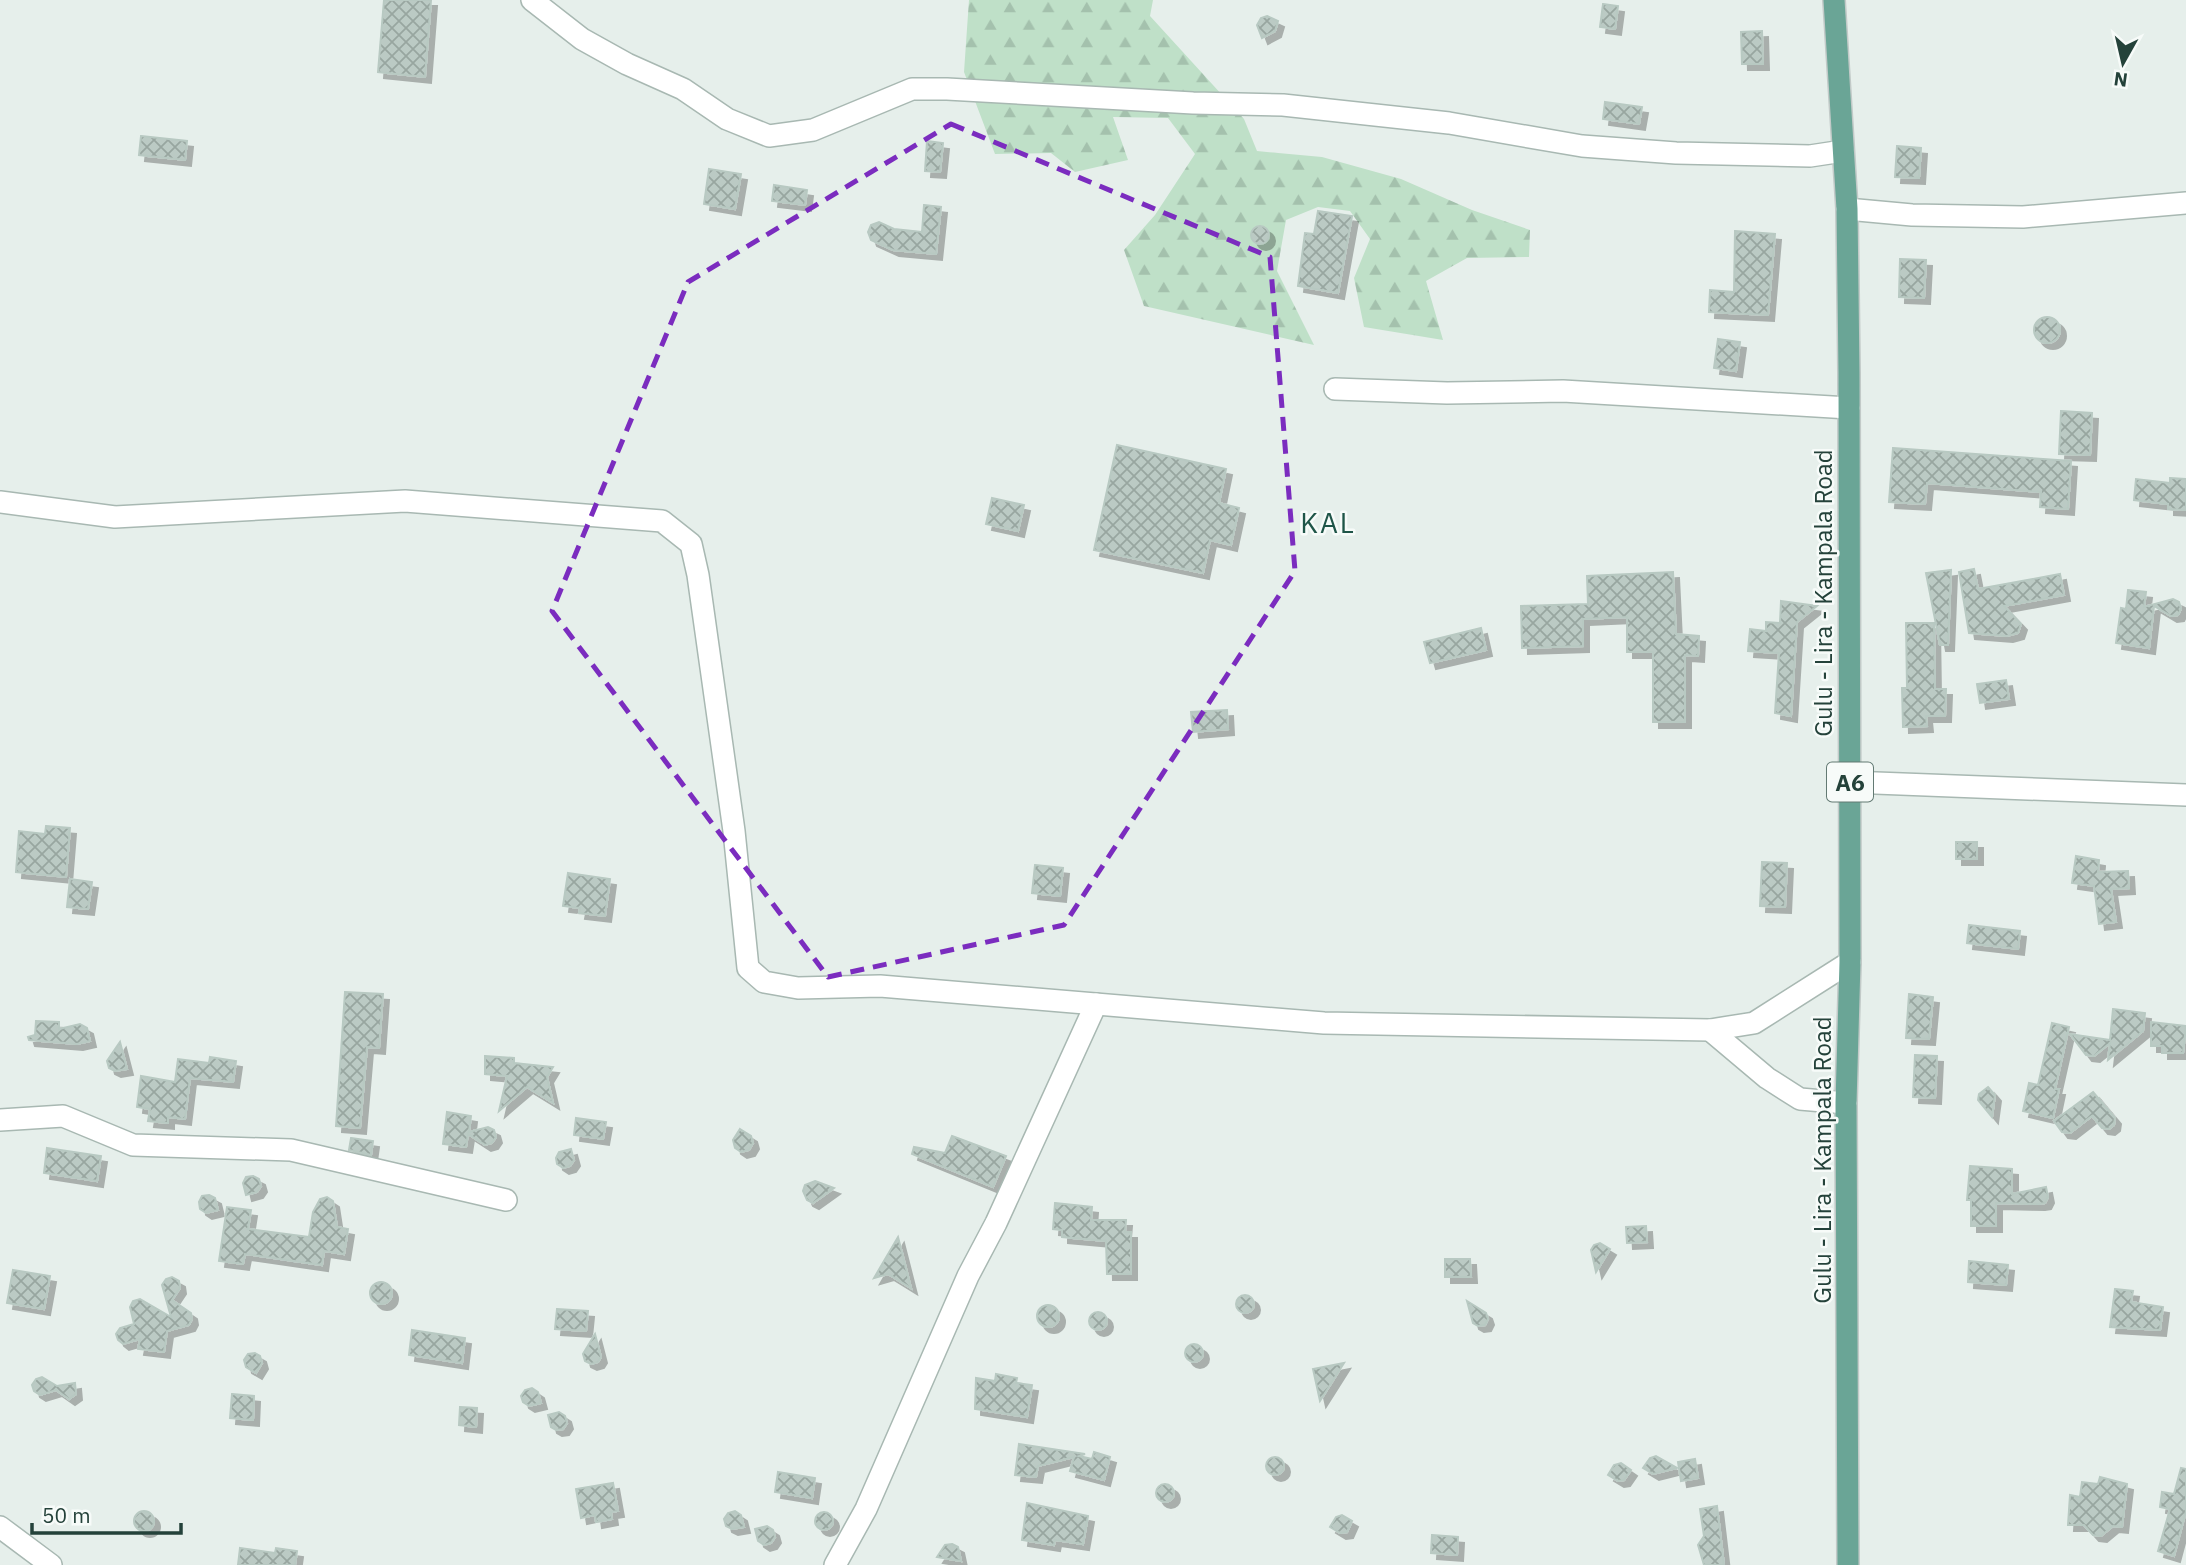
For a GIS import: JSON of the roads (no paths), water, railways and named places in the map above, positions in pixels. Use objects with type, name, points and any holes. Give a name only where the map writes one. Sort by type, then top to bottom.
[{"type":"main road","name":"Gulu - Lira - Kampala Road","points":[[1834,0],[1847,209],[1849,408],[1850,962],[1846,1102],[1848,1565]]},
{"type":"street","points":[[532,0],[582,39],[683,89],[727,119],[769,136],[813,130],[912,89],[947,89],[1193,103],[1283,105],[1449,123],[1582,146],[1676,153],[1810,156],[1843,150]]},
{"type":"street","points":[[1847,209],[1912,215],[2023,217],[2186,203]]},
{"type":"street","points":[[1335,389],[1447,393],[1563,391],[1849,408]]},
{"type":"street","points":[[0,502],[115,517],[405,501],[662,521],[691,544],[698,575],[734,831],[748,968],[764,982],[798,988],[880,986],[1362,1025],[1710,1030],[1754,1023],[1850,962]]},
{"type":"street","points":[[1850,782],[2186,795]]},
{"type":"street","points":[[835,1565],[866,1510],[968,1276],[996,1223],[1096,1004]]},
{"type":"street","points":[[1710,1030],[1800,1099],[1846,1102]]},
{"type":"street","points":[[0,1120],[63,1116],[133,1145],[291,1150],[506,1200]]},
{"type":"street","points":[[0,1527],[51,1565]]},
{"type":"district","name":"KAL","points":[[1328,522]]}]
